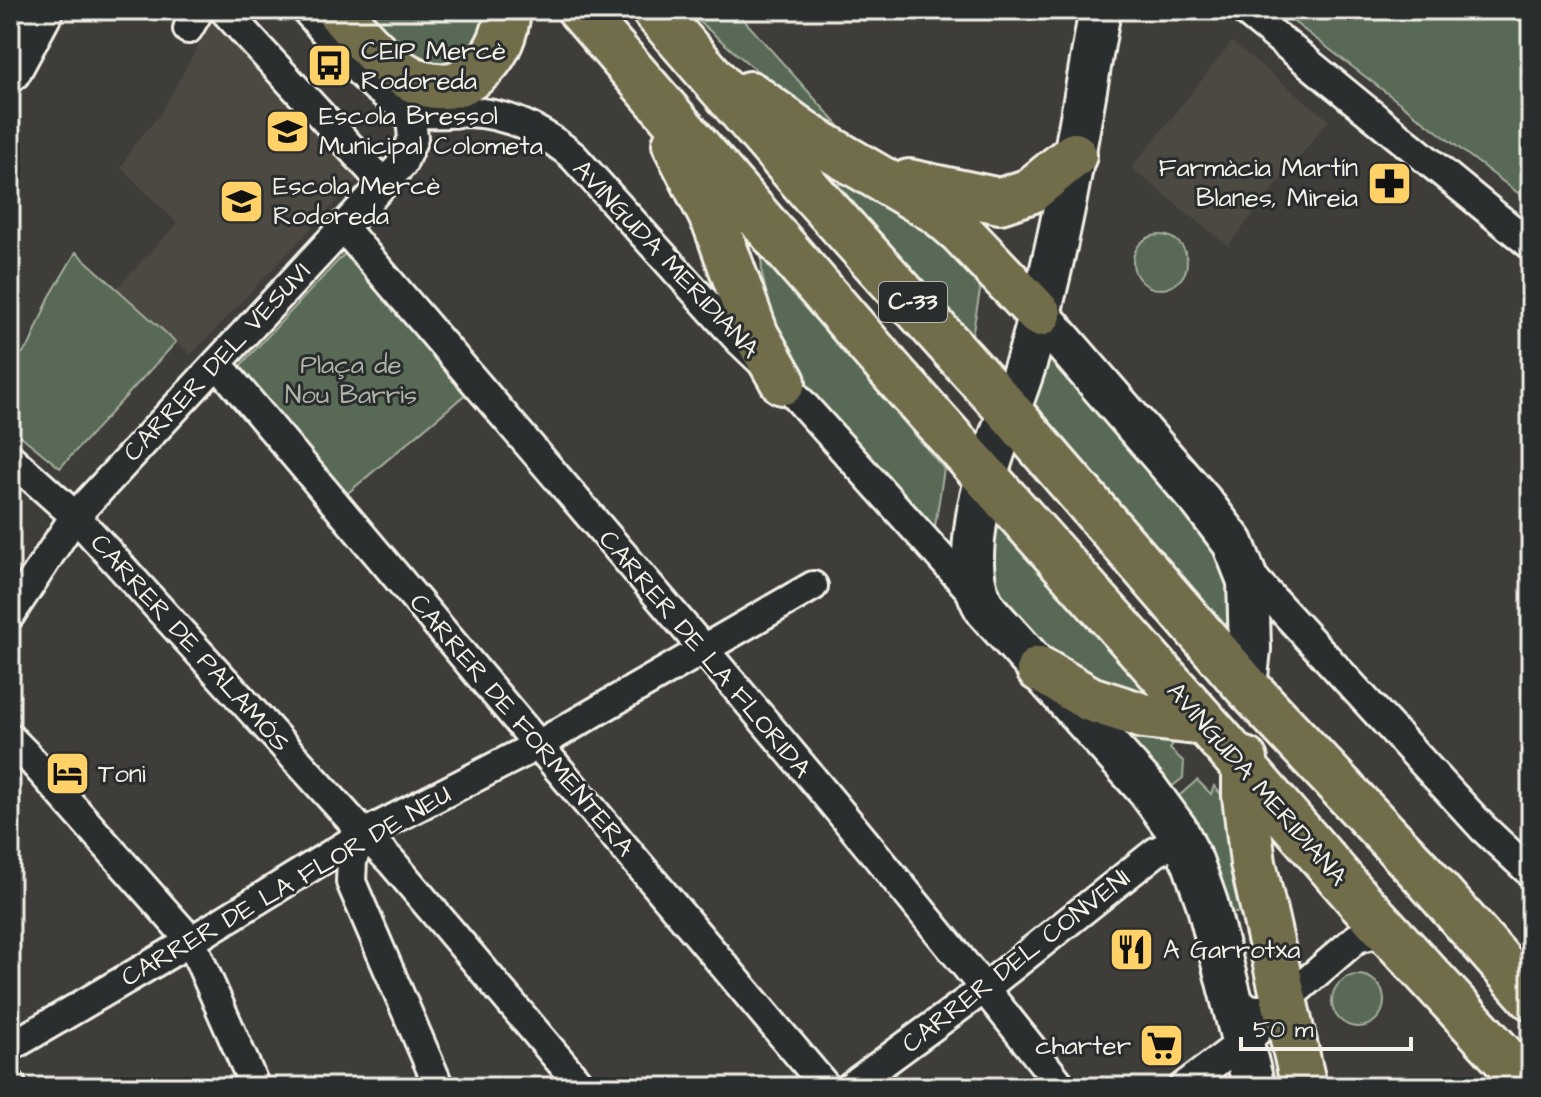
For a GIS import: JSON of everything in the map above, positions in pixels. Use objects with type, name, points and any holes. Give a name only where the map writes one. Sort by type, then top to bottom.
[{"type":"main road","points":[[338,10],[386,63],[411,80],[435,86],[459,83],[477,73],[494,55],[504,33],[508,10]]},
{"type":"main road","name":"AVINGUDA MERIDIANA","points":[[580,10],[893,373],[1393,937],[1531,1087]]},
{"type":"main road","points":[[665,23],[784,120],[938,212],[960,231],[1051,329]]},
{"type":"main road","name":"C-33","points":[[665,23],[814,195],[1009,411]]},
{"type":"main road","points":[[643,82],[716,225],[756,335],[783,382]]},
{"type":"main road","points":[[854,163],[930,188],[1000,201],[1030,191],[1074,155]]},
{"type":"main road","points":[[1009,411],[1246,686],[1411,861],[1531,997]]},
{"type":"main road","points":[[1039,669],[1090,699],[1143,716],[1205,723]]},
{"type":"main road","points":[[1246,686],[1245,769],[1253,863],[1304,1087]]},
{"type":"street","points":[[10,71],[43,10]]},
{"type":"street","points":[[224,10],[372,171]]},
{"type":"street","name":"AVINGUDA MERIDIANA","points":[[306,10],[373,84],[410,110],[505,117],[552,139],[573,156],[739,340],[783,382],[980,602]]},
{"type":"street","points":[[1100,10],[1055,249],[1051,329],[1201,501],[1233,543],[1246,570],[1483,828],[1531,873]]},
{"type":"street","points":[[1244,10],[1531,245]]},
{"type":"street","name":"CARRER DEL VESUVI","points":[[10,615],[75,516],[402,164],[409,152],[414,127],[410,110]]},
{"type":"street","name":"CARRER DE LA FLORIDA","points":[[342,226],[703,650],[985,988],[1062,1087]]},
{"type":"street","points":[[1051,329],[1032,344],[986,478],[976,525],[973,563],[980,602],[1159,803],[1184,844],[1207,903],[1254,1087]]},
{"type":"street","name":"CARRER DE FORMENTERA","points":[[217,363],[826,1087]]},
{"type":"street","name":"CARRER DE PALAMÓS","points":[[10,458],[75,516],[391,861],[582,1087]]},
{"type":"street","points":[[1246,570],[1250,649],[1246,686]]},
{"type":"street","name":"CARRER DE LA FLOR DE NEU","points":[[11,1042],[191,941],[364,834],[538,745],[813,586]]},
{"type":"street","points":[[10,738],[191,941],[255,1087]]},
{"type":"street","points":[[364,834],[352,859],[351,882],[439,1087]]},
{"type":"street","name":"CARRER DEL CONVENI","points":[[850,1087],[985,988],[1156,852],[1174,843],[1184,844]]},
{"type":"street","points":[[1183,1087],[1258,1030],[1269,1027],[1281,1029],[1351,941],[1371,933],[1393,937]]},
{"type":"street","points":[[1232,1000],[1254,1011],[1271,1008],[1287,1018]]},
{"type":"shaded area","name":"Escola Mercè Rodoreda","points":[[208,10],[361,176],[191,355],[116,289],[177,223],[121,168],[133,146],[159,116],[207,30],[199,25]]},
{"type":"shaded area","points":[[1232,42],[1329,120],[1228,246],[1131,168]]},
{"type":"green space","points":[[361,10],[494,10],[469,63],[421,69]]},
{"type":"green space","points":[[687,10],[735,10],[850,138],[766,78]]},
{"type":"green space","points":[[1278,10],[1531,10],[1531,203]]},
{"type":"green space","points":[[837,184],[855,184],[886,194],[982,280],[972,336]]},
{"type":"green space","points":[[1160,235],[1179,243],[1187,262],[1179,281],[1160,289],[1141,281],[1133,262],[1141,243]]},
{"type":"green space","name":"Plaça de Nou Barris","points":[[348,250],[467,393],[343,497],[237,369]]},
{"type":"green space","points":[[76,252],[176,342],[60,468],[10,427],[10,368],[30,344],[49,298]]},
{"type":"green space","points":[[761,254],[944,469],[934,533],[843,432],[789,359],[774,327],[762,274]]},
{"type":"green space","points":[[1047,357],[1055,361],[1150,466],[1208,540],[1226,572],[1232,595],[1234,635],[1033,402]]},
{"type":"green space","points":[[1001,524],[1156,699],[1073,683],[1001,606],[993,572],[996,525]]},
{"type":"green space","points":[[1090,707],[1159,734],[1173,744],[1170,749],[1184,762],[1183,778],[1170,788]]},
{"type":"green space","points":[[1197,780],[1211,794],[1214,786],[1224,798],[1246,911],[1231,914],[1227,919],[1172,802]]},
{"type":"green space","points":[[1358,975],[1376,983],[1384,1001],[1376,1019],[1358,1027],[1340,1019],[1332,1001],[1340,983]]},
{"type":"place","name":"CEIP Mercè Rodoreda","points":[[330,66]]},
{"type":"place","name":"Escola Bressol Municipal Colometa","points":[[288,131]]},
{"type":"place","name":"Farmàcia Martín Blanes, Mireia","points":[[1389,183]]},
{"type":"place","name":"Escola Mercè Rodoreda","points":[[242,201]]},
{"type":"place","name":"Toni","points":[[67,774]]},
{"type":"place","name":"A Garrotxa","points":[[1132,950]]},
{"type":"place","name":"charter","points":[[1162,1046]]}]
